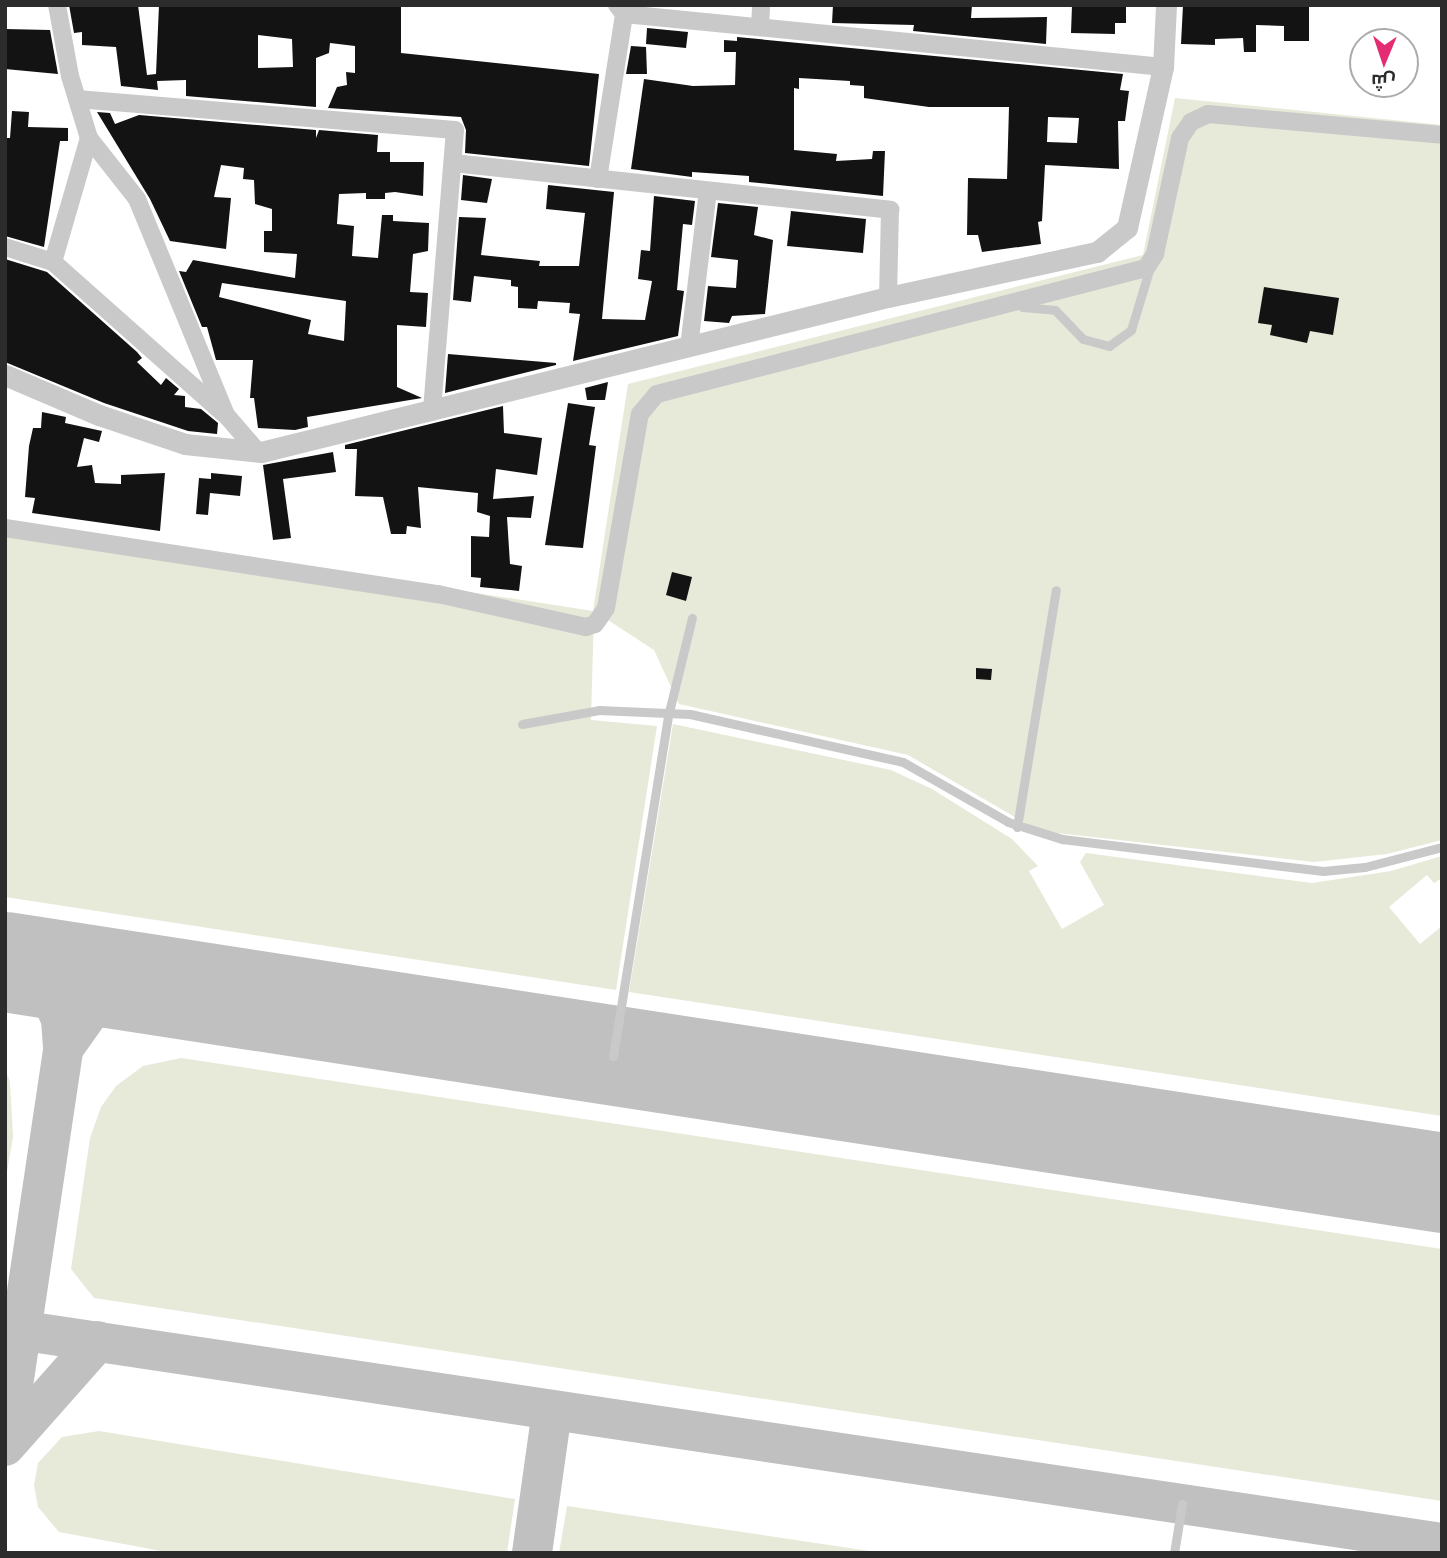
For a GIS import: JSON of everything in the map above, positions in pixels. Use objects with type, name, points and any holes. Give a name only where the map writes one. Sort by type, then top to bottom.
[{"type":"street","points":[[57,5],[77,99],[89,138],[137,199],[226,415]]},
{"type":"street","points":[[760,27],[761,5]]},
{"type":"street","points":[[5,374],[99,415],[185,444],[258,452],[432,412],[888,297],[1097,253],[1127,228],[1163,67],[1166,5]]},
{"type":"street","points":[[598,179],[621,9],[760,27],[1163,67]]},
{"type":"street","points":[[77,99],[456,130],[432,412]]},
{"type":"street","points":[[5,528],[438,594],[586,627],[595,624],[606,608],[640,414],[651,398],[663,391],[1006,307],[1053,289],[1150,265],[1176,148],[1185,129],[1200,117],[1227,113],[1442,135]]},
{"type":"street","points":[[52,262],[89,138]]},
{"type":"street","points":[[453,163],[890,210],[888,297]]},
{"type":"street","points":[[689,347],[708,191]]},
{"type":"street","points":[[5,247],[52,262],[226,415],[258,452]]},
{"type":"lane","points":[[1006,307],[1055,310],[1083,339],[1109,346],[1131,330],[1150,265]]},
{"type":"lane","points":[[1017,827],[1056,590]]},
{"type":"lane","points":[[613,1056],[669,712],[692,618]]},
{"type":"lane","points":[[522,724],[599,710],[669,712],[903,762],[1017,827],[1062,839],[1323,871],[1365,867],[1442,847]]},
{"type":"lane","points":[[1174,1553],[1182,1504]]},
{"type":"green space","points":[[1175,98],[1442,125],[1442,840],[1387,854],[1314,862],[1039,831],[908,755],[679,704],[654,650],[594,611],[591,720],[657,726],[616,990],[5,897],[5,520],[593,611],[628,384],[1143,255]]},
{"type":"green space","points":[[673,724],[891,770],[932,789],[1012,839],[1038,866],[1029,871],[1062,929],[1104,905],[1080,862],[1086,853],[1312,883],[1391,871],[1442,856],[1442,878],[1434,883],[1427,875],[1389,907],[1420,944],[1442,926],[1442,1116],[629,992]]},
{"type":"green space","points":[[181,1058],[1442,1249],[1442,1501],[94,1298],[71,1269],[90,1138],[101,1107],[116,1086],[143,1066]]},
{"type":"green space","points":[[5,1069],[10,1082],[13,1137],[5,1183]]},
{"type":"green space","points":[[99,1431],[515,1499],[507,1553],[172,1553],[59,1532],[38,1507],[34,1485],[38,1463],[62,1437]]},
{"type":"green space","points":[[567,1506],[883,1553],[559,1553]]},
{"type":"building","points":[[69,5],[138,5],[147,75],[156,74],[159,5],[401,5],[401,53],[599,74],[589,166],[465,153],[466,130],[461,117],[328,108],[337,87],[347,85],[346,72],[355,73],[355,46],[330,43],[329,53],[316,58],[316,107],[186,96],[186,80],[157,81],[158,90],[121,86],[116,47],[82,45],[82,32],[74,33]],"holes":[[[258,35],[292,39],[293,67],[258,68]]]},
{"type":"building","points":[[833,5],[972,5],[971,18],[1047,17],[1046,44],[913,31],[914,25],[832,23]]},
{"type":"building","points":[[1072,5],[1126,5],[1126,23],[1115,23],[1115,34],[1071,33]]},
{"type":"building","points":[[1183,5],[1309,5],[1309,41],[1284,41],[1284,26],[1256,25],[1256,52],[1244,52],[1243,38],[1215,39],[1215,45],[1181,44]]},
{"type":"building","points":[[647,28],[688,32],[686,48],[646,44]]},
{"type":"building","points":[[5,29],[50,30],[58,74],[5,69]]},
{"type":"building","points":[[737,37],[1123,74],[1120,90],[1129,91],[1125,121],[1118,121],[1119,169],[1045,165],[1042,221],[1038,222],[1041,244],[982,252],[978,235],[967,235],[968,178],[1007,179],[1009,107],[929,107],[864,98],[864,86],[850,85],[850,81],[799,78],[799,89],[794,88],[794,150],[837,154],[836,161],[872,159],[873,151],[885,151],[883,196],[749,182],[749,176],[692,172],[692,177],[631,169],[644,79],[693,86],[735,85],[736,52],[724,52],[724,40],[737,41]],"holes":[[[1048,117],[1079,118],[1077,143],[1047,142]]]},
{"type":"building","points":[[631,46],[646,47],[647,74],[626,74]]},
{"type":"building","points":[[12,111],[29,112],[28,127],[68,128],[68,141],[60,141],[44,247],[5,236],[5,138],[10,138]]},
{"type":"building","points":[[97,112],[110,113],[115,124],[139,115],[316,130],[316,138],[319,130],[378,135],[377,152],[390,152],[390,162],[424,162],[423,196],[395,192],[385,193],[385,199],[366,199],[366,193],[339,194],[337,224],[354,226],[352,256],[378,258],[382,215],[393,215],[393,221],[429,223],[428,251],[413,254],[410,292],[428,293],[426,327],[397,325],[397,387],[422,398],[307,417],[308,427],[295,430],[258,428],[254,398],[250,398],[253,360],[216,360],[207,327],[202,327],[179,271],[186,272],[193,260],[295,278],[297,254],[264,252],[264,231],[272,231],[272,209],[255,204],[254,180],[243,179],[244,168],[221,165],[214,197],[231,198],[226,249],[170,241],[150,199]],"holes":[[[222,283],[346,301],[344,341],[308,334],[311,320],[219,297]]]},
{"type":"building","points":[[463,175],[492,179],[487,203],[461,200]]},
{"type":"building","points":[[548,185],[614,192],[602,319],[645,320],[652,281],[638,279],[641,250],[650,251],[654,196],[695,201],[692,225],[683,224],[677,290],[684,291],[678,336],[573,361],[580,314],[569,313],[570,303],[538,301],[537,309],[518,308],[518,287],[511,286],[511,280],[474,276],[471,302],[453,300],[459,217],[486,218],[481,255],[540,261],[539,266],[579,266],[585,213],[546,209]]},
{"type":"building","points":[[718,203],[758,207],[754,235],[773,240],[765,314],[732,316],[729,323],[704,321],[708,286],[736,288],[738,260],[711,257]]},
{"type":"building","points":[[791,211],[866,219],[863,253],[787,246]]},
{"type":"building","points":[[5,259],[47,272],[137,352],[142,358],[137,362],[161,385],[166,378],[179,389],[174,395],[185,396],[185,407],[201,409],[218,423],[217,434],[188,431],[104,403],[5,362]]},
{"type":"building","points":[[1264,287],[1339,298],[1333,335],[1310,331],[1307,343],[1270,335],[1272,325],[1258,323]]},
{"type":"building","points":[[448,354],[556,363],[556,365],[445,393]]},
{"type":"building","points":[[608,382],[605,400],[587,400],[585,388]]},
{"type":"building","points":[[568,403],[595,407],[589,445],[596,446],[583,548],[545,545]]},
{"type":"building","points":[[503,406],[504,433],[542,438],[537,475],[496,469],[493,499],[534,496],[531,518],[507,517],[510,564],[522,566],[519,591],[480,587],[481,578],[471,577],[471,536],[489,537],[490,516],[477,512],[478,493],[418,487],[421,528],[407,526],[406,534],[391,534],[383,497],[355,496],[357,449],[345,449],[345,445]]},
{"type":"building","points":[[42,412],[66,417],[65,423],[102,431],[99,442],[84,438],[77,467],[92,465],[95,483],[121,484],[121,475],[165,473],[160,531],[32,513],[35,498],[25,497],[29,446],[33,428],[41,428]]},
{"type":"building","points":[[333,452],[336,472],[283,479],[291,538],[273,540],[263,465]]},
{"type":"building","points":[[211,473],[242,476],[240,496],[210,493],[208,515],[196,514],[199,478],[211,479]]},
{"type":"building","points":[[672,572],[692,577],[686,601],[666,595]]},
{"type":"building","points":[[976,668],[992,669],[991,680],[976,679]]},
{"type":"taxiway","points":[[18,964],[53,1001],[61,1019],[63,1049]]},
{"type":"taxiway","points":[[5,1439],[63,1049],[94,1005],[141,983]]},
{"type":"taxiway","points":[[5,1328],[1442,1543]]},
{"type":"taxiway","points":[[5,1446],[98,1341]]},
{"type":"taxiway","points":[[532,1553],[552,1410]]},
{"type":"runway","points":[[5,962],[1442,1183]]}]
